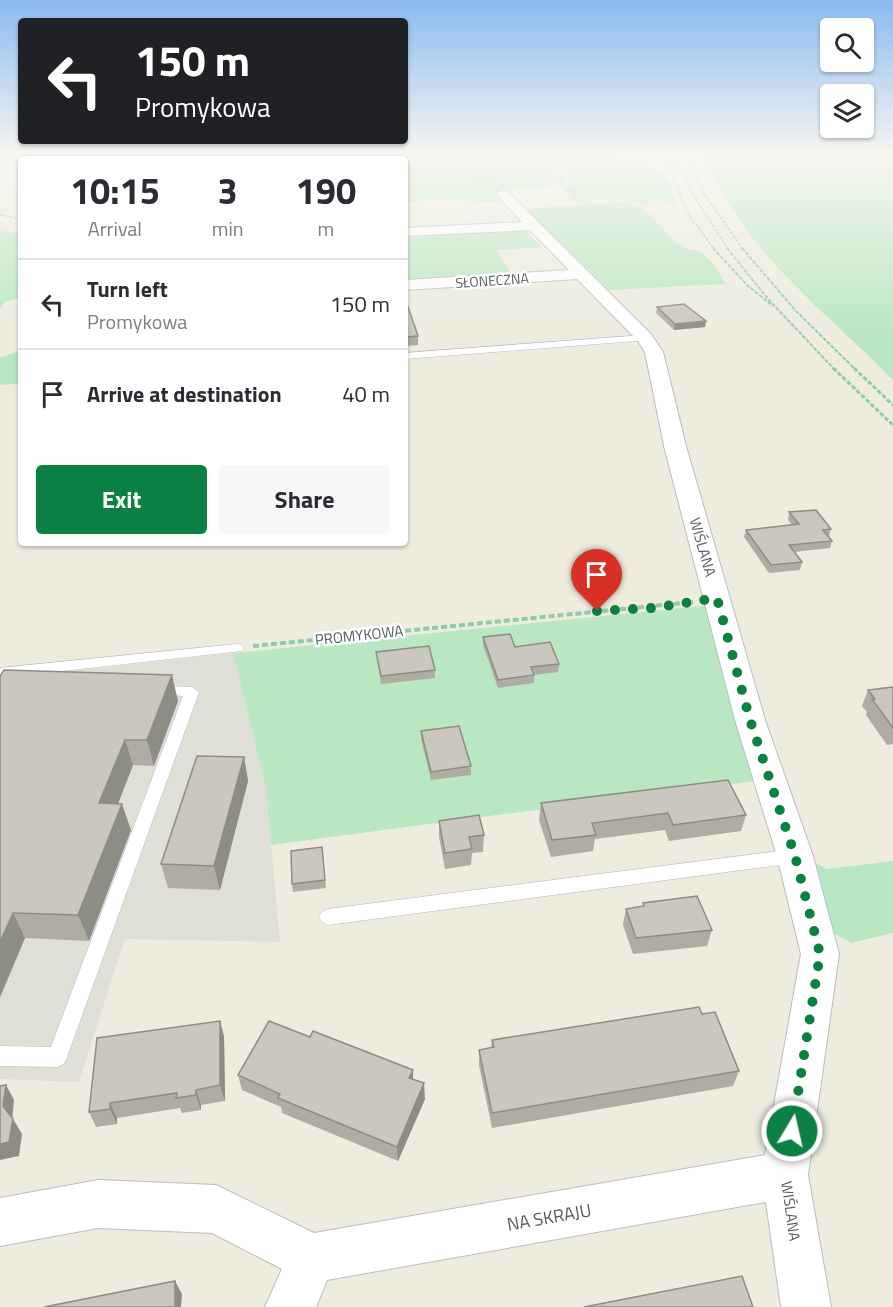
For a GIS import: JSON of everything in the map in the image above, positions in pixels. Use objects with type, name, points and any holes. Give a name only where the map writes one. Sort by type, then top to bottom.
[{"type":"street","name":"WIŚLANA","points":[[522,215],[645,339],[654,352],[675,446],[750,720],[795,856],[820,954],[786,1175],[806,1307]]},
{"type":"street","points":[[408,232],[532,226]]},
{"type":"street","name":"SŁONECZNA","points":[[408,285],[579,274]]},
{"type":"street","name":"NA SKRAJU","points":[[312,1258],[786,1175]]},
{"type":"street","points":[[0,1222],[98,1203],[216,1209],[312,1258],[290,1307]]},
{"type":"lane","points":[[408,356],[645,339]]},
{"type":"lane","points":[[7,683],[237,648]]},
{"type":"lane","points":[[0,1056],[57,1057],[192,692],[145,691]]},
{"type":"lane","points":[[328,918],[795,856]]},
{"type":"path","points":[[0,215],[18,218]]},
{"type":"path","points":[[689,215],[699,230],[758,296],[779,310]]},
{"type":"path","points":[[706,215],[722,240],[779,310],[822,358],[893,425]]},
{"type":"path","points":[[719,215],[746,254],[831,347],[893,405]]},
{"type":"path","name":"PROMYKOWA","points":[[237,648],[653,608],[717,598]]},
{"type":"shaded area","points":[[233,653],[266,788],[280,942],[125,939],[79,1082],[0,1079],[0,679]]},
{"type":"green space","points":[[531,215],[650,215],[681,246],[701,252],[716,268],[726,284],[609,290]]},
{"type":"green space","points":[[736,215],[893,215],[893,380],[786,276]]},
{"type":"green space","points":[[518,229],[526,231],[542,247],[496,250],[511,274],[408,280],[408,238]]},
{"type":"green space","points":[[0,230],[9,233],[18,231],[18,298],[5,302],[0,309]]},
{"type":"green space","points":[[18,351],[18,383],[0,385],[0,358]]},
{"type":"green space","points":[[713,605],[762,780],[271,845],[266,788],[233,653]]},
{"type":"green space","points":[[808,860],[827,869],[893,861],[893,933],[851,943],[826,929]]},
{"type":"building","points":[[684,304],[706,321],[675,324],[657,307]]},
{"type":"building","points":[[408,307],[418,336],[408,337]]},
{"type":"building","points":[[816,510],[831,529],[823,530],[832,541],[789,545],[802,562],[771,565],[746,530],[799,524],[789,512]]},
{"type":"building","points":[[510,634],[515,647],[550,642],[559,664],[531,667],[534,675],[498,680],[483,637]]},
{"type":"building","points":[[429,646],[435,670],[381,676],[376,652]]},
{"type":"building","points":[[4,670],[172,675],[147,740],[125,740],[99,803],[122,804],[78,915],[13,913],[0,942],[0,676]]},
{"type":"building","points":[[893,687],[893,728],[868,690]]},
{"type":"building","points":[[459,726],[471,766],[431,772],[421,731]]},
{"type":"building","points":[[197,756],[244,757],[214,866],[161,864]]},
{"type":"building","points":[[728,780],[746,815],[673,825],[668,813],[592,823],[596,835],[552,840],[541,803]]},
{"type":"building","points":[[479,815],[484,835],[469,837],[472,849],[445,853],[439,821]]},
{"type":"building","points":[[322,847],[325,880],[292,884],[291,851]]},
{"type":"building","points":[[697,896],[712,930],[636,938],[626,909],[644,906],[643,903]]},
{"type":"building","points":[[699,1007],[702,1014],[715,1012],[739,1071],[492,1113],[479,1050],[494,1047],[492,1040]]},
{"type":"building","points":[[220,1021],[220,1085],[196,1090],[196,1095],[176,1098],[177,1093],[110,1103],[110,1109],[89,1112],[97,1038]]},
{"type":"building","points":[[269,1021],[310,1037],[313,1031],[413,1070],[409,1078],[424,1083],[397,1147],[278,1098],[280,1094],[238,1075]]},
{"type":"building","points":[[6,1085],[3,1106],[13,1119],[9,1142],[0,1144],[0,1086]]},
{"type":"building","points":[[742,1276],[753,1307],[584,1307]]},
{"type":"building","points":[[175,1281],[175,1307],[44,1307]]},
{"type":"route","points":[[597,611],[653,608],[717,598],[750,720],[795,856],[820,954],[792,1131]]}]
